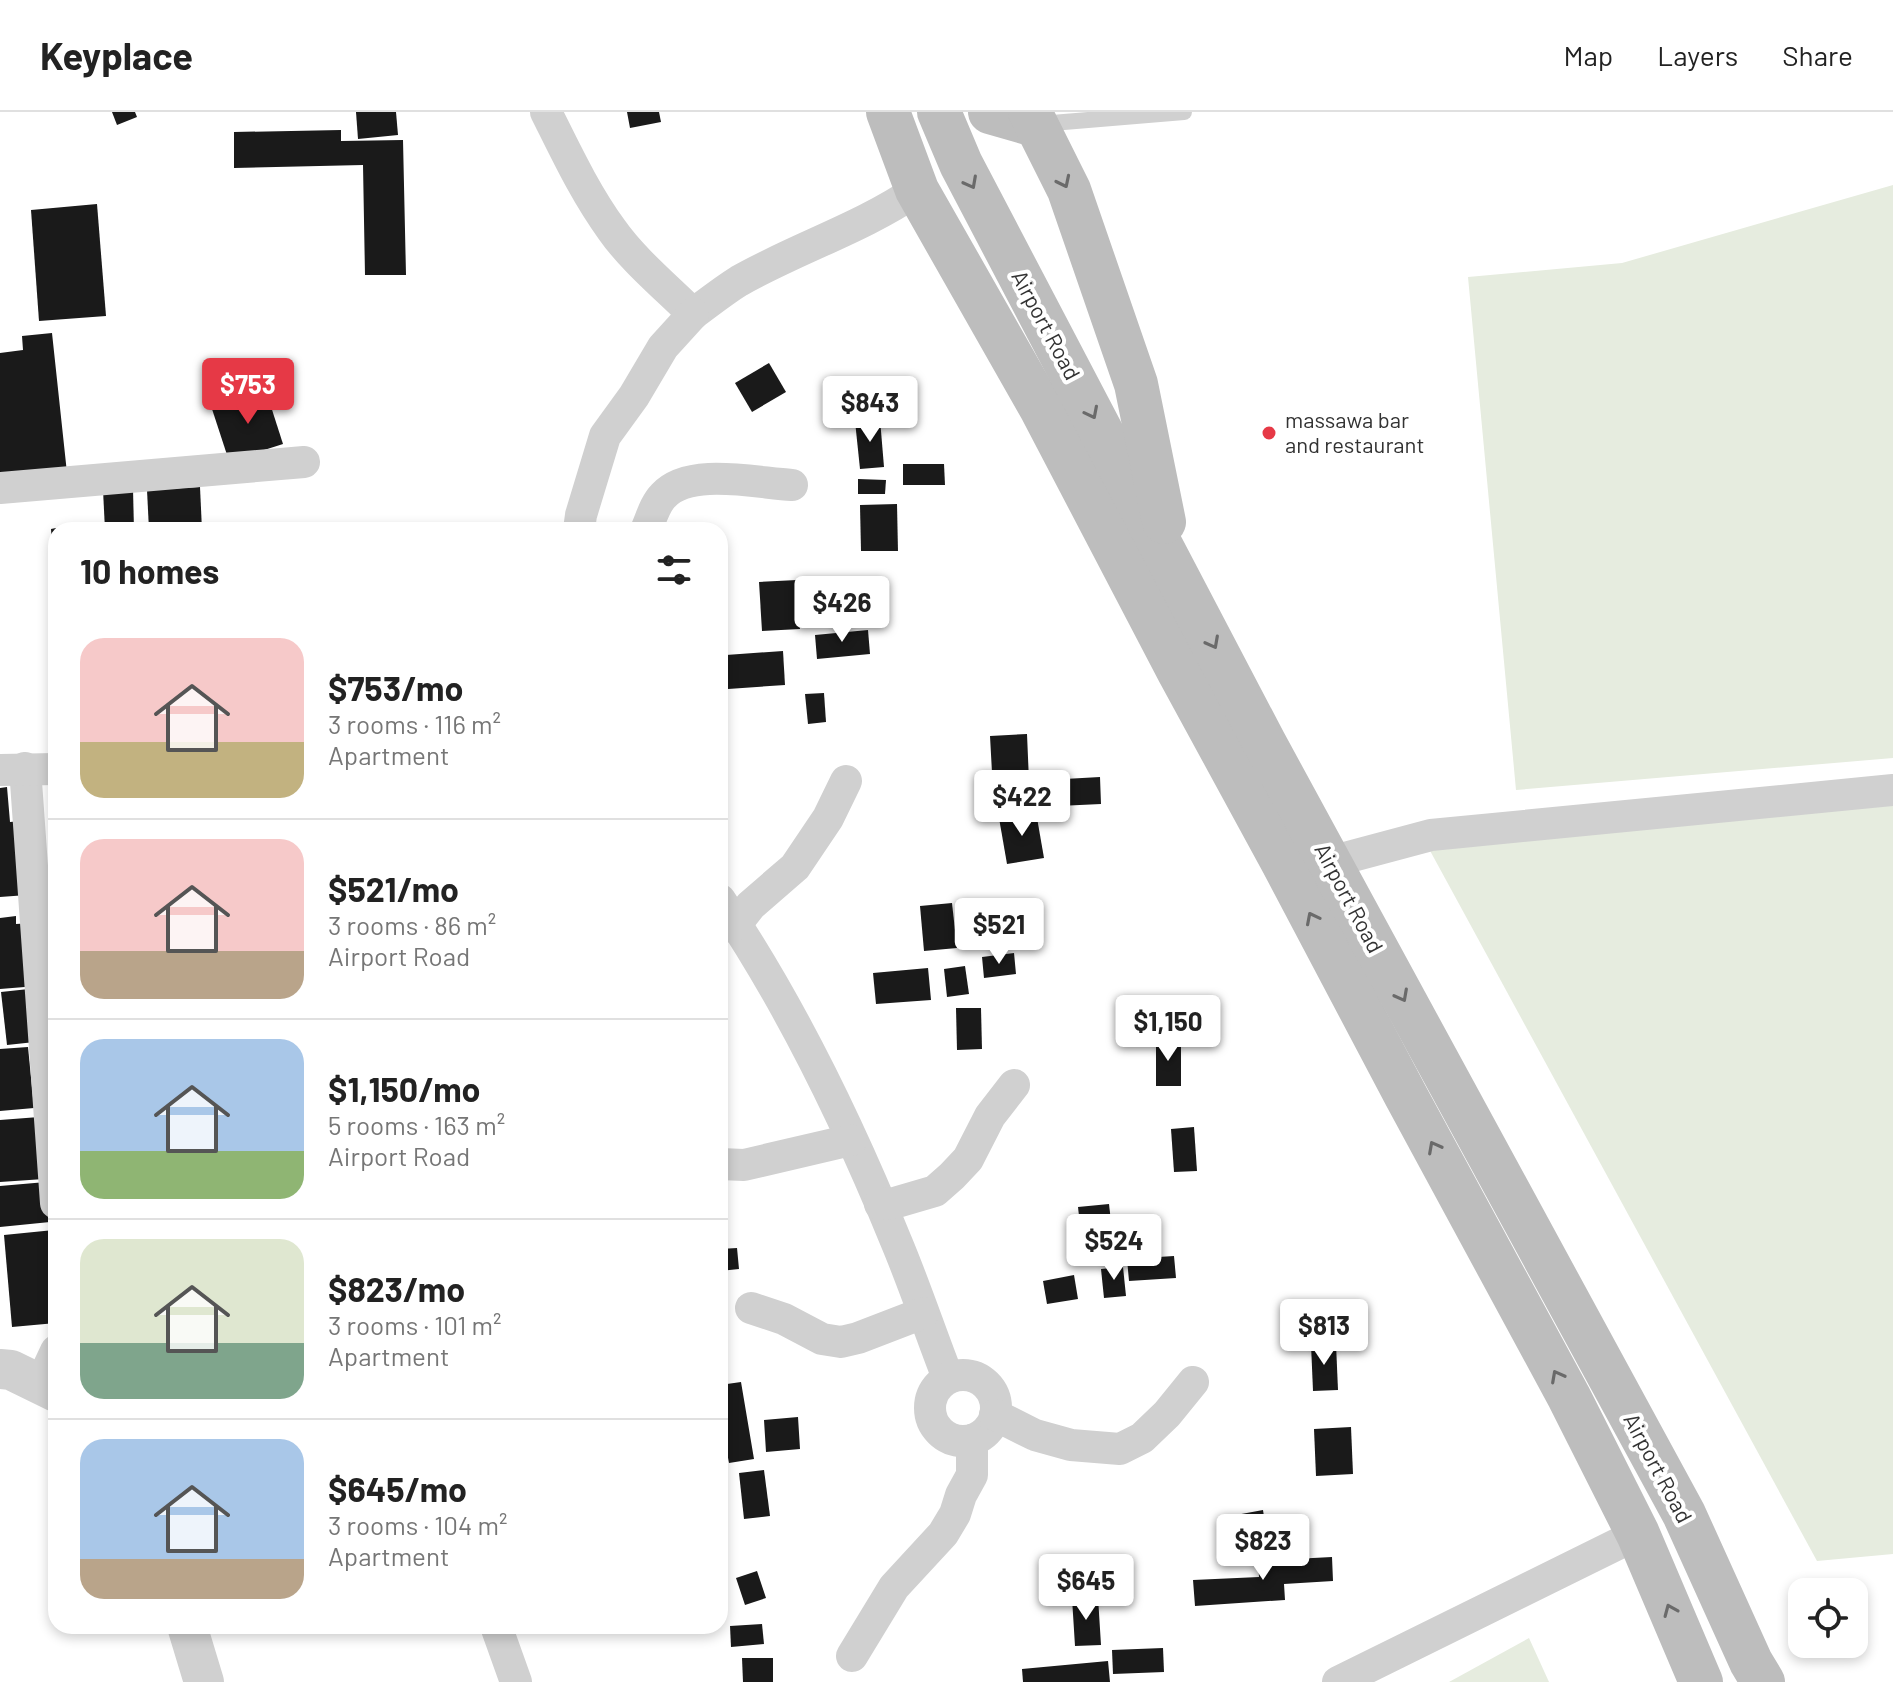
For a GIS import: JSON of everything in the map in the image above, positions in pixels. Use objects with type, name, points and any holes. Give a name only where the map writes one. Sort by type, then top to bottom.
[{"type":"main road","name":"Airport Road","points":[[888,112],[917,190],[1042,410],[1179,672],[1569,1397],[1638,1534],[1701,1682]]},
{"type":"main road","name":"Airport Road","points":[[939,112],[961,164],[1173,572],[1684,1514],[1763,1682]]},
{"type":"main road","points":[[990,112],[1032,118],[1069,190],[1136,384],[1173,572]]},
{"type":"street","points":[[546,112],[584,188],[613,232],[693,314]]},
{"type":"street","points":[[580,522],[605,436],[634,396],[663,347],[693,314],[738,282],[849,229],[917,190]]},
{"type":"street","points":[[0,488],[304,462]]},
{"type":"street","points":[[650,522],[661,498],[676,485],[694,479],[792,485]]},
{"type":"street","points":[[27,769],[48,1083]]},
{"type":"street","points":[[728,916],[751,905],[795,867],[828,818],[846,781]]},
{"type":"street","points":[[1330,862],[1431,835],[1893,790]]},
{"type":"street","points":[[728,922],[818,1068],[897,1243],[948,1378]]},
{"type":"street","points":[[880,1204],[935,1191],[952,1176],[968,1159],[990,1116],[1014,1085]]},
{"type":"street","points":[[728,1164],[744,1165],[851,1140]]},
{"type":"street","points":[[751,1308],[784,1319],[822,1339],[841,1342],[923,1313]]},
{"type":"street","points":[[0,1369],[48,1375]]},
{"type":"street","points":[[958,1375],[979,1378],[993,1394],[995,1415],[987,1430],[972,1440],[949,1438],[932,1420],[932,1396],[938,1385],[948,1378],[958,1375]]},
{"type":"street","points":[[995,1415],[1035,1435],[1059,1442],[1120,1449],[1142,1438],[1193,1382]]},
{"type":"street","points":[[852,1656],[894,1587],[943,1534],[955,1514],[972,1475],[972,1440]]},
{"type":"street","points":[[1338,1682],[1638,1534]]},
{"type":"street","points":[[189,1634],[204,1682]]},
{"type":"street","points":[[499,1634],[516,1682]]},
{"type":"lane","points":[[1032,118],[1089,122],[1184,112]]},
{"type":"shaded area","points":[[1893,185],[1893,758],[1516,790],[1468,277],[1622,263]]},
{"type":"shaded area","points":[[1893,802],[1893,1554],[1817,1561],[1428,847]]},
{"type":"shaded area","points":[[1529,1638],[1549,1682],[1449,1682]]},
{"type":"building","points":[[112,112],[135,112],[137,117],[117,125]]},
{"type":"building","points":[[356,112],[396,112],[398,135],[358,139]]},
{"type":"building","points":[[627,112],[659,112],[661,122],[630,128]]},
{"type":"building","points":[[341,130],[341,141],[403,140],[406,275],[365,275],[363,165],[234,168],[234,132]]},
{"type":"building","points":[[97,204],[106,316],[39,321],[31,210]]},
{"type":"building","points":[[52,333],[67,473],[0,480],[0,353],[23,350],[22,336]]},
{"type":"building","points":[[769,363],[786,392],[752,412],[735,383]]},
{"type":"building","points":[[266,391],[283,444],[229,461],[212,409]]},
{"type":"building","points":[[880,419],[884,467],[860,469],[855,421]]},
{"type":"building","points":[[903,464],[944,464],[945,485],[903,485]]},
{"type":"building","points":[[858,479],[886,480],[885,494],[858,494]]},
{"type":"building","points":[[200,487],[202,522],[149,522],[147,490]]},
{"type":"building","points":[[133,489],[134,522],[105,522],[103,490]]},
{"type":"building","points":[[897,504],[898,551],[861,551],[860,505]]},
{"type":"building","points":[[797,580],[800,629],[762,631],[759,582]]},
{"type":"building","points":[[868,630],[870,654],[817,659],[815,635]]},
{"type":"building","points":[[783,651],[785,685],[728,689],[728,655]]},
{"type":"building","points":[[824,693],[826,722],[808,724],[805,694]]},
{"type":"building","points":[[1027,734],[1029,781],[1100,777],[1101,804],[994,809],[990,736]]},
{"type":"building","points":[[7,787],[10,822],[21,821],[27,895],[0,897],[0,788]]},
{"type":"building","points":[[1036,812],[1044,858],[1007,864],[999,818]]},
{"type":"building","points":[[952,903],[957,948],[924,951],[920,906]]},
{"type":"building","points":[[16,916],[16,924],[32,923],[37,986],[0,989],[0,918]]},
{"type":"building","points":[[1014,953],[1016,974],[984,978],[982,957]]},
{"type":"building","points":[[965,966],[969,994],[947,997],[944,969]]},
{"type":"building","points":[[928,968],[931,1000],[876,1004],[873,973]]},
{"type":"building","points":[[38,988],[44,1041],[7,1045],[1,992]]},
{"type":"building","points":[[956,1008],[981,1008],[982,1049],[957,1050]]},
{"type":"building","points":[[1156,1040],[1181,1040],[1181,1086],[1156,1086]]},
{"type":"building","points":[[28,1047],[34,1108],[0,1111],[0,1049]]},
{"type":"building","points":[[39,1117],[44,1179],[0,1182],[0,1120]]},
{"type":"building","points":[[1194,1127],[1197,1171],[1174,1172],[1171,1129]]},
{"type":"building","points":[[46,1182],[48,1222],[0,1227],[0,1186]]},
{"type":"building","points":[[1109,1204],[1114,1248],[1083,1251],[1078,1207]]},
{"type":"building","points":[[48,1231],[48,1324],[12,1327],[4,1235]]},
{"type":"building","points":[[737,1248],[739,1269],[728,1270],[728,1249]]},
{"type":"building","points":[[1174,1256],[1176,1278],[1129,1281],[1127,1259]]},
{"type":"building","points":[[1123,1267],[1126,1296],[1104,1298],[1101,1269]]},
{"type":"building","points":[[1074,1275],[1078,1299],[1047,1304],[1043,1281]]},
{"type":"building","points":[[1311,1344],[1336,1344],[1338,1390],[1313,1391]]},
{"type":"building","points":[[741,1382],[754,1459],[729,1463],[728,1384]]},
{"type":"building","points":[[798,1417],[800,1449],[766,1452],[764,1420]]},
{"type":"building","points":[[1351,1427],[1353,1474],[1316,1476],[1314,1429]]},
{"type":"building","points":[[764,1470],[770,1516],[744,1519],[739,1473]]},
{"type":"building","points":[[1263,1510],[1269,1550],[1241,1554],[1236,1515]]},
{"type":"building","points":[[1332,1557],[1333,1581],[1284,1584],[1285,1600],[1195,1606],[1193,1580],[1259,1577],[1258,1561]]},
{"type":"building","points":[[757,1571],[766,1598],[745,1605],[736,1578]]},
{"type":"building","points":[[1098,1597],[1101,1645],[1075,1646],[1072,1598]]},
{"type":"building","points":[[762,1624],[764,1644],[731,1647],[730,1626]]},
{"type":"building","points":[[1163,1648],[1164,1672],[1113,1674],[1112,1650]]},
{"type":"building","points":[[742,1658],[773,1658],[773,1682],[743,1682]]},
{"type":"building","points":[[1108,1661],[1110,1682],[1023,1682],[1022,1669]]},
{"type":"place","name":"massawa bar and restaurant","points":[[1269,433]]}]
